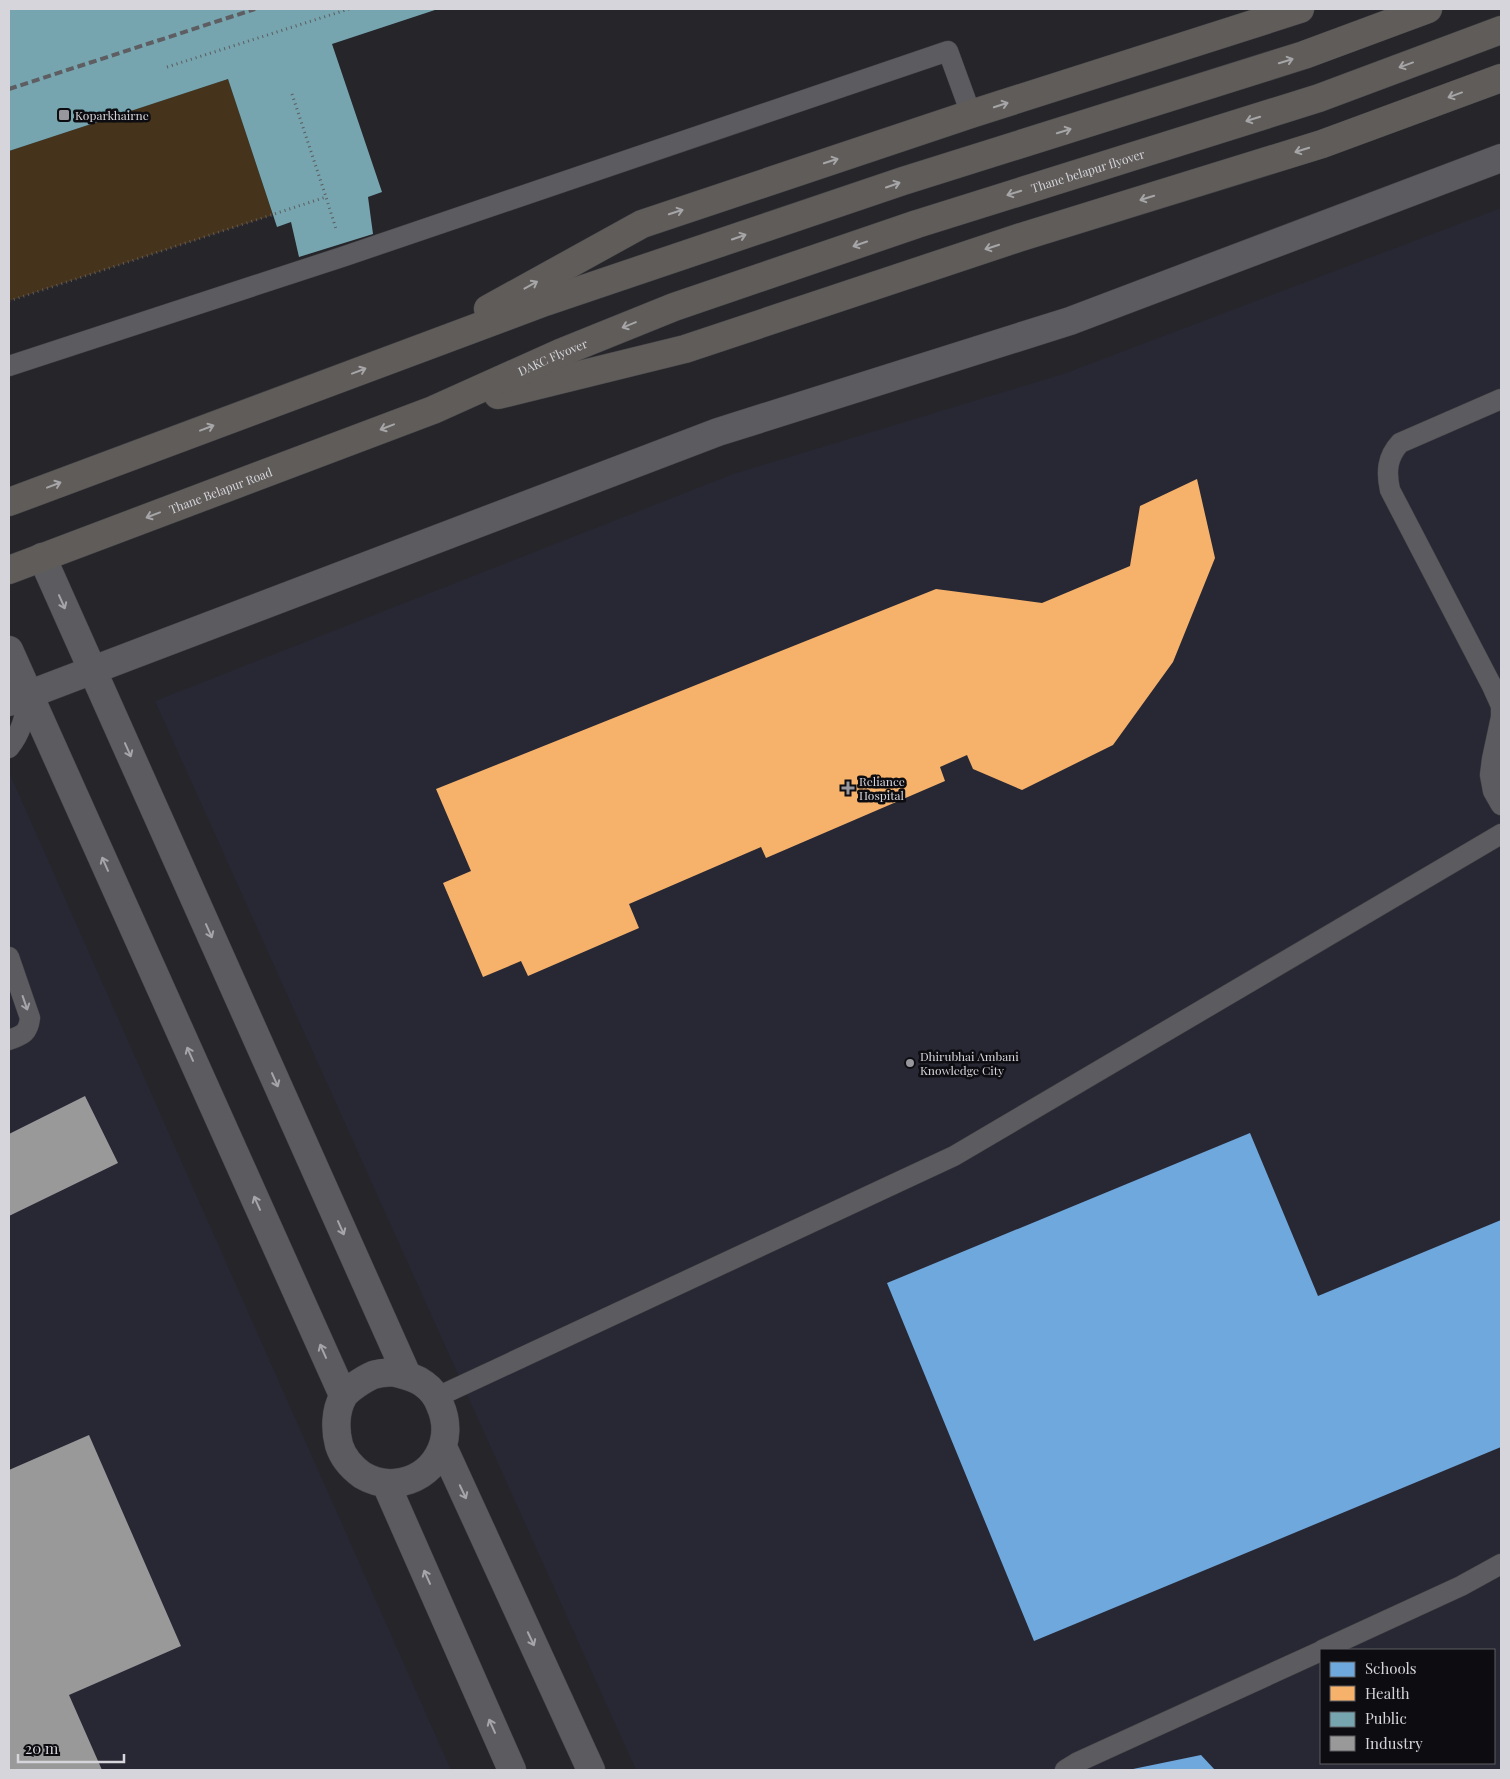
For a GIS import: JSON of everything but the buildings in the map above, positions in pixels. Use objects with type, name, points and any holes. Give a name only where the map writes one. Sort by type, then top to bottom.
[{"type":"main road","points":[[412,350],[642,224],[971,114],[1300,9]]},
{"type":"main road","points":[[9,502],[412,350],[545,302],[903,181],[1304,55],[1428,9]]},
{"type":"main road","name":"Thane belapur flyover","points":[[674,307],[917,224],[1319,98],[1501,30]]},
{"type":"main road","points":[[433,410],[685,349],[1018,238],[1322,144],[1501,78]]},
{"type":"main road","name":"DAKC Flyover","points":[[433,410],[560,353],[674,307]]},
{"type":"main road","name":"Thane Belapur Road","points":[[9,570],[433,410]]},
{"type":"street","points":[[19,699],[718,432],[1070,321],[1501,158]]},
{"type":"street","points":[[42,557],[407,1375]]},
{"type":"street","points":[[9,650],[19,699],[343,1395]]},
{"type":"street","points":[[392,1372],[407,1375],[425,1384],[437,1397],[444,1413],[446,1430],[443,1448],[434,1463],[421,1475],[405,1482],[386,1484],[368,1479],[352,1468],[341,1453],[336,1435],[337,1416],[343,1395],[357,1384],[374,1375],[392,1372]]},
{"type":"street","points":[[443,1448],[591,1770]]},
{"type":"street","points":[[386,1484],[512,1770]]},
{"type":"lane","points":[[9,366],[345,256],[948,51],[971,114]]},
{"type":"lane","points":[[1501,399],[1400,443],[1389,462],[1387,475],[1390,490],[1501,706],[1501,717],[1490,775],[1493,791],[1501,805]]},
{"type":"lane","points":[[9,748],[23,723],[19,699]]},
{"type":"lane","points":[[437,1397],[954,1156],[1501,834]]},
{"type":"lane","points":[[9,957],[30,1018],[29,1026],[24,1034],[9,1040]]},
{"type":"lane","points":[[1324,1649],[1461,1586],[1501,1564]]},
{"type":"lane","points":[[1065,1770],[1078,1762],[1320,1651]]},
{"type":"path","points":[[167,67],[349,9]]},
{"type":"path","points":[[292,94],[345,256]]},
{"type":"path","points":[[9,301],[326,197]]},
{"type":"shaded area","points":[[228,79],[273,215],[9,301],[9,151]]},
{"type":"shaded area","name":"Dhirubhai Ambani Knowledge City","points":[[1501,208],[1501,1770],[636,1770],[155,701],[733,474],[1066,373]]},
{"type":"shaded area","points":[[9,772],[451,1770],[9,1770]]},
{"type":"railway","points":[[9,89],[255,9]]},
{"type":"place","name":"Koparkhairne","points":[[64,115]]},
{"type":"place","name":"Reliance Hospital","points":[[848,788]]},
{"type":"place","name":"Dhirubhai Ambani Knowledge City","points":[[910,1063]]}]
